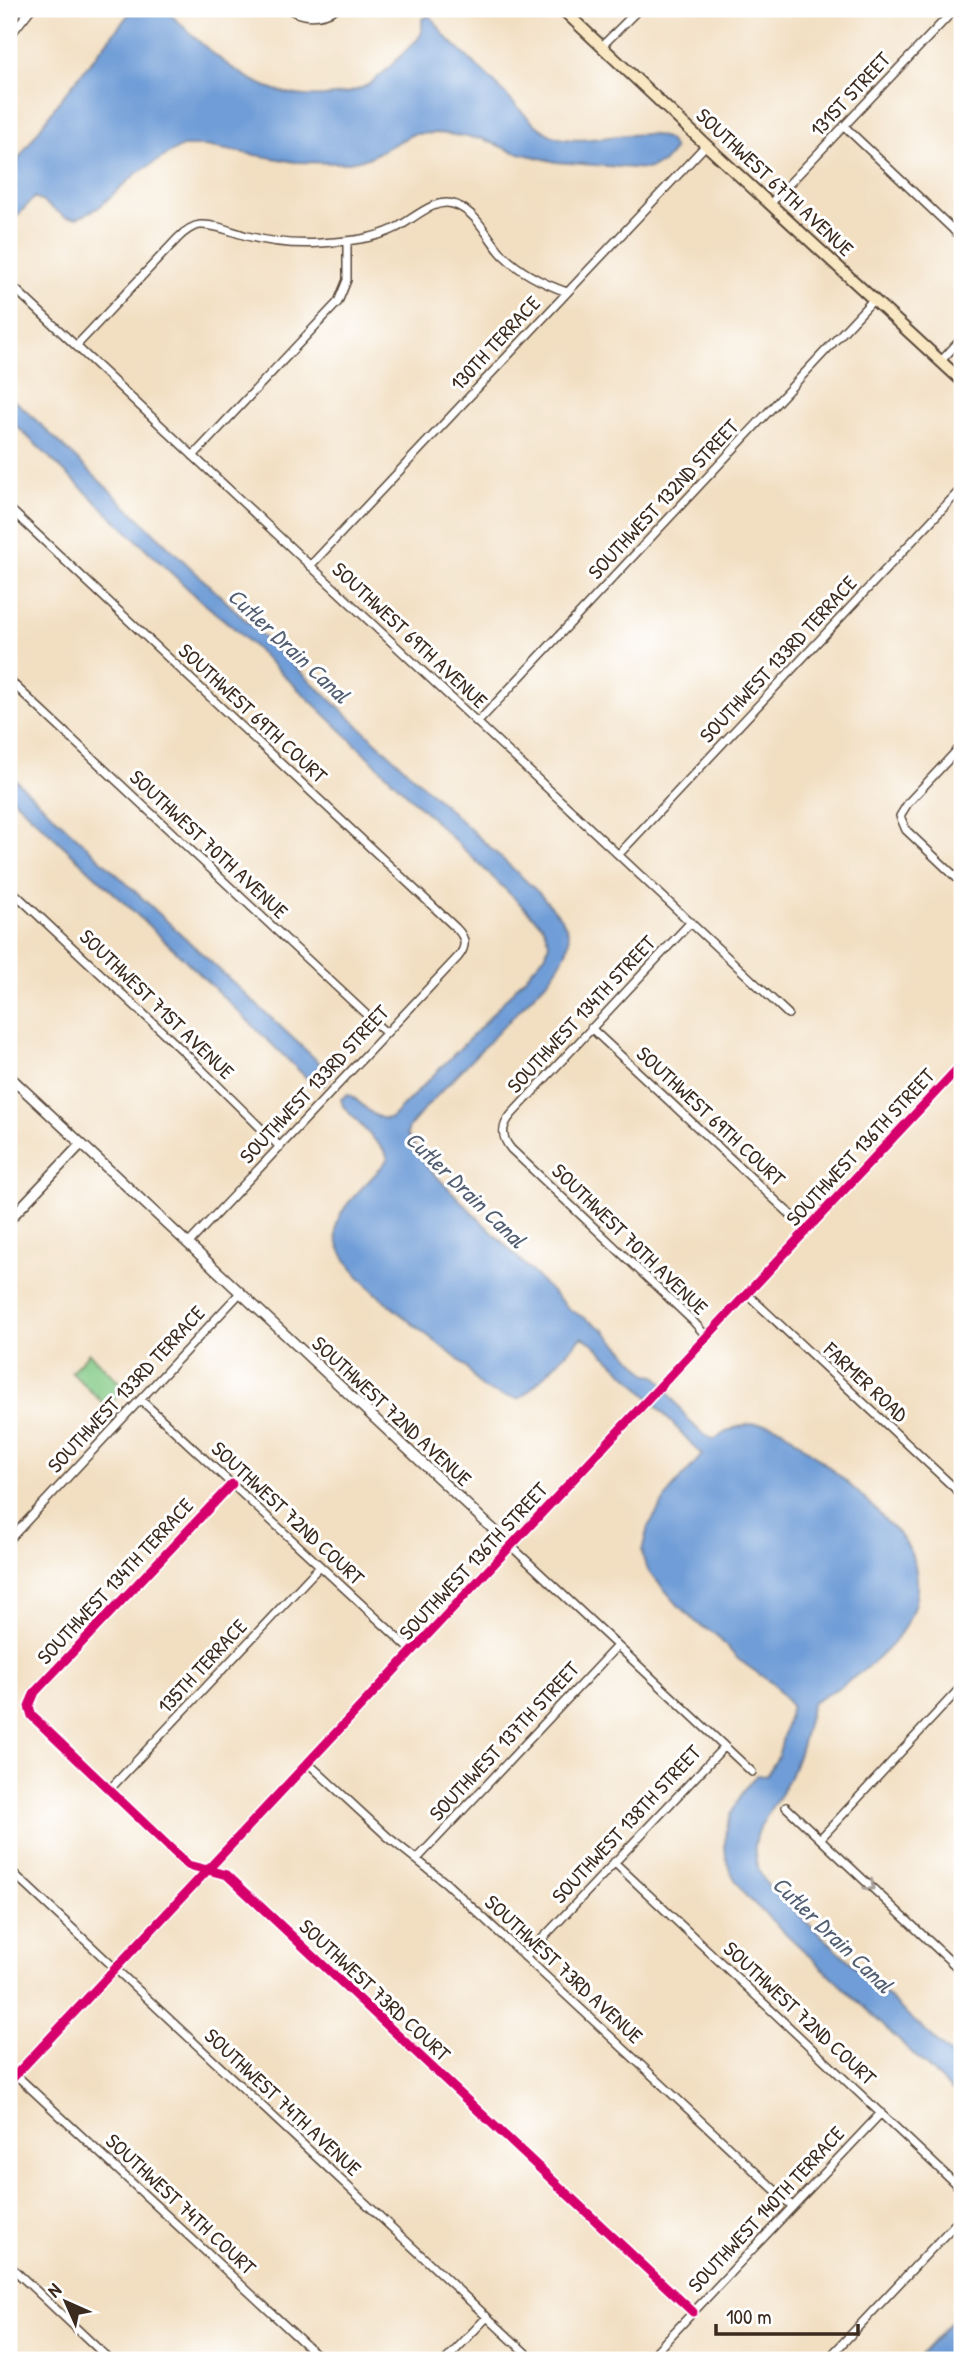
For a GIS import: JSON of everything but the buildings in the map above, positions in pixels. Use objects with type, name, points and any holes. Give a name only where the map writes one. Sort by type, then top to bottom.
[{"type":"main road","name":"SOUTHWEST 67TH AVENUE","points":[[562,9],[962,381]]},
{"type":"street","points":[[9,37],[31,9]]},
{"type":"street","points":[[289,9],[313,15],[334,9]]},
{"type":"street","points":[[602,46],[639,9]]},
{"type":"street","name":"131ST STREET","points":[[770,204],[955,9]]},
{"type":"street","points":[[844,126],[962,238]]},
{"type":"street","name":"130TH TERRACE","points":[[310,566],[706,145]]},
{"type":"street","points":[[76,346],[178,238],[194,226],[213,226],[285,243],[347,241],[392,230],[434,206],[455,204],[476,219],[500,252],[515,265],[544,283],[567,292]]},
{"type":"street","points":[[954,231],[962,222]]},
{"type":"street","points":[[193,456],[338,302],[347,281],[347,241]]},
{"type":"street","name":"SOUTHWEST 69TH AVENUE","points":[[9,283],[788,1014]]},
{"type":"street","name":"SOUTHWEST 132ND STREET","points":[[478,722],[874,299]]},
{"type":"street","points":[[941,361],[962,338]]},
{"type":"street","name":"SOUTHWEST 133RD TERRACE","points":[[619,854],[962,488]]},
{"type":"street","name":"SOUTHWEST 69TH COURT","points":[[9,508],[456,928],[463,937],[464,947]]},
{"type":"street","name":"SOUTHWEST 70TH AVENUE","points":[[9,680],[386,1033]]},
{"type":"street","points":[[962,745],[908,803],[901,819],[906,830],[962,883]]},
{"type":"street","name":"SOUTHWEST 71ST AVENUE","points":[[9,888],[280,1147]]},
{"type":"street","name":"SOUTHWEST 134TH STREET","points":[[503,1135],[504,1125],[511,1115],[691,922]]},
{"type":"street","name":"SOUTHWEST 133RD STREET","points":[[188,1244],[458,957],[464,947]]},
{"type":"street","name":"SOUTHWEST 69TH COURT","points":[[592,1028],[806,1230]]},
{"type":"street","name":"SOUTHWEST 136TH STREET","points":[[12,2078],[962,1064]]},
{"type":"street","name":"SOUTHWEST 72ND AVENUE","points":[[9,1076],[752,1772]]},
{"type":"street","name":"SOUTHWEST 70TH AVENUE","points":[[503,1135],[511,1149],[707,1336]]},
{"type":"street","points":[[9,1220],[81,1144]]},
{"type":"street","name":"SOUTHWEST 133RD TERRACE","points":[[9,1540],[240,1293]]},
{"type":"street","name":"FARMER ROAD","points":[[747,1294],[962,1495]]},
{"type":"street","name":"SOUTHWEST 72ND COURT","points":[[141,1400],[412,1651]]},
{"type":"street","name":"SOUTHWEST 134TH TERRACE","points":[[29,1706],[39,1688],[232,1484]]},
{"type":"street","name":"135TH TERRACE","points":[[110,1789],[320,1566]]},
{"type":"street","name":"SOUTHWEST 137TH STREET","points":[[417,1859],[617,1646]]},
{"type":"street","points":[[820,1839],[962,1686]]},
{"type":"street","name":"SOUTHWEST 73RD COURT","points":[[29,1706],[35,1720],[188,1865],[227,1875],[693,2312]]},
{"type":"street","name":"SOUTHWEST 138TH STREET","points":[[525,1957],[724,1747]]},
{"type":"street","name":"SOUTHWEST 73RD AVENUE","points":[[308,1762],[388,1837],[446,1883],[792,2206]]},
{"type":"street","points":[[786,1807],[962,1972]]},
{"type":"street","name":"SOUTHWEST 72ND COURT","points":[[614,1862],[962,2190]]},
{"type":"street","name":"SOUTHWEST 74TH AVENUE","points":[[9,1869],[533,2360]]},
{"type":"street","name":"SOUTHWEST 74TH COURT","points":[[12,2078],[322,2360]]},
{"type":"street","name":"SOUTHWEST 140TH TERRACE","points":[[648,2360],[881,2113]]},
{"type":"street","points":[[827,2360],[954,2225],[962,2213]]},
{"type":"street","points":[[10,2269],[110,2360]]},
{"type":"street","points":[[446,2360],[487,2317]]},
{"type":"green space","points":[[89,1353],[125,1388],[107,1407],[71,1372]]},
{"type":"water","points":[[133,9],[165,9],[217,57],[256,82],[278,91],[324,96],[356,90],[373,81],[418,39],[422,32],[422,19],[429,16],[444,35],[523,113],[550,135],[572,140],[647,134],[670,141],[674,150],[663,163],[647,169],[556,162],[511,151],[483,139],[439,133],[413,134],[368,158],[344,163],[295,162],[205,146],[182,146],[137,173],[98,208],[77,218],[66,217],[35,197],[9,224],[9,194],[16,187],[13,174],[19,158],[60,100]]},
{"type":"water","points":[[9,398],[19,404],[276,649],[539,893],[565,924],[569,942],[560,964],[550,978],[426,1107],[409,1127],[407,1134],[427,1167],[569,1309],[603,1329],[648,1375],[656,1376],[700,1432],[715,1439],[747,1425],[764,1424],[782,1429],[862,1496],[907,1545],[916,1572],[916,1597],[909,1619],[895,1640],[877,1659],[856,1676],[812,1703],[791,1775],[759,1829],[755,1856],[769,1887],[962,2065],[962,2100],[744,1894],[730,1870],[725,1846],[732,1812],[751,1781],[757,1775],[766,1776],[778,1757],[791,1706],[773,1684],[738,1659],[715,1634],[698,1624],[679,1606],[649,1572],[644,1561],[642,1551],[648,1527],[670,1491],[702,1455],[635,1383],[582,1337],[519,1399],[483,1388],[462,1363],[367,1284],[350,1266],[340,1248],[336,1231],[342,1212],[388,1158],[384,1150],[343,1106],[341,1099],[348,1094],[379,1117],[391,1118],[479,1029],[546,954],[549,942],[543,926],[234,628],[201,601],[9,419]]},
{"type":"water","points":[[9,774],[327,1070],[331,1076],[323,1086],[313,1084],[9,795]]},
{"type":"water","points":[[962,2310],[962,2342],[946,2360],[916,2360]]},
{"type":"cycle path","points":[[9,2082],[962,1064]]},
{"type":"cycle path","points":[[232,1484],[35,1692],[29,1706],[32,1716],[188,1865],[227,1875],[693,2312]]},
{"type":"water label","name":"Cutler Drain Canal","points":[[289,645]]},
{"type":"water label","name":"Cutler Drain Canal","points":[[466,1189]]},
{"type":"water label","name":"Cutler Drain Canal","points":[[833,1934]]}]
